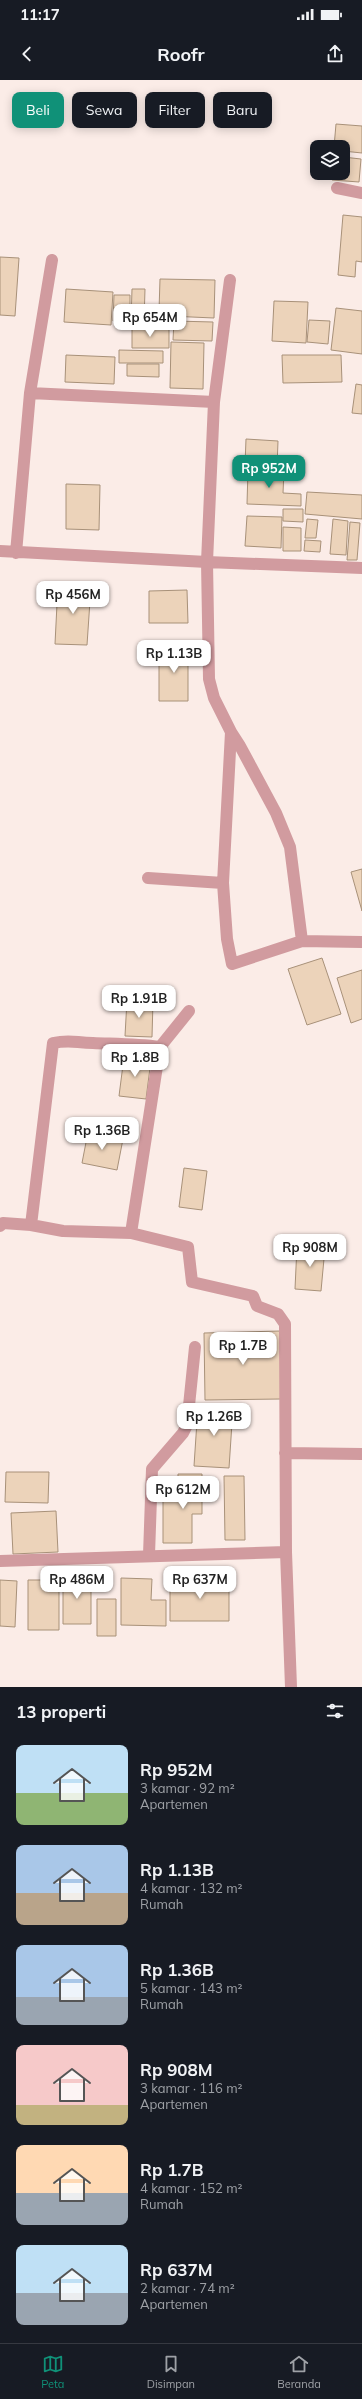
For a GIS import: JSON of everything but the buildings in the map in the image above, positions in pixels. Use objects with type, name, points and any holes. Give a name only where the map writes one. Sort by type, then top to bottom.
[{"type":"street","points":[[337,188],[362,193]]},
{"type":"street","points":[[16,553],[30,393],[52,260]]},
{"type":"street","points":[[230,280],[214,402],[207,562],[209,679],[214,698],[230,732],[240,746],[276,814],[290,847],[302,941]]},
{"type":"street","points":[[30,393],[214,402]]},
{"type":"street","points":[[0,551],[207,562],[362,568]]},
{"type":"street","points":[[230,732],[223,883],[227,939],[232,964],[302,941],[362,942]]},
{"type":"street","points":[[148,878],[223,883]]},
{"type":"street","points":[[131,1233],[160,1047],[189,1011]]},
{"type":"street","points":[[31,1225],[53,1043],[69,1040],[92,1043],[124,1043],[160,1047]]},
{"type":"street","points":[[0,1226],[3,1224],[31,1225],[63,1231],[131,1233],[188,1247],[192,1282],[253,1296],[257,1306],[278,1314],[285,1324],[286,1552],[291,1687]]},
{"type":"street","points":[[149,1555],[152,1469],[183,1433],[187,1425],[195,1347]]},
{"type":"street","points":[[285,1452],[362,1454]]},
{"type":"street","points":[[0,1561],[149,1555],[260,1554],[286,1552]]}]
